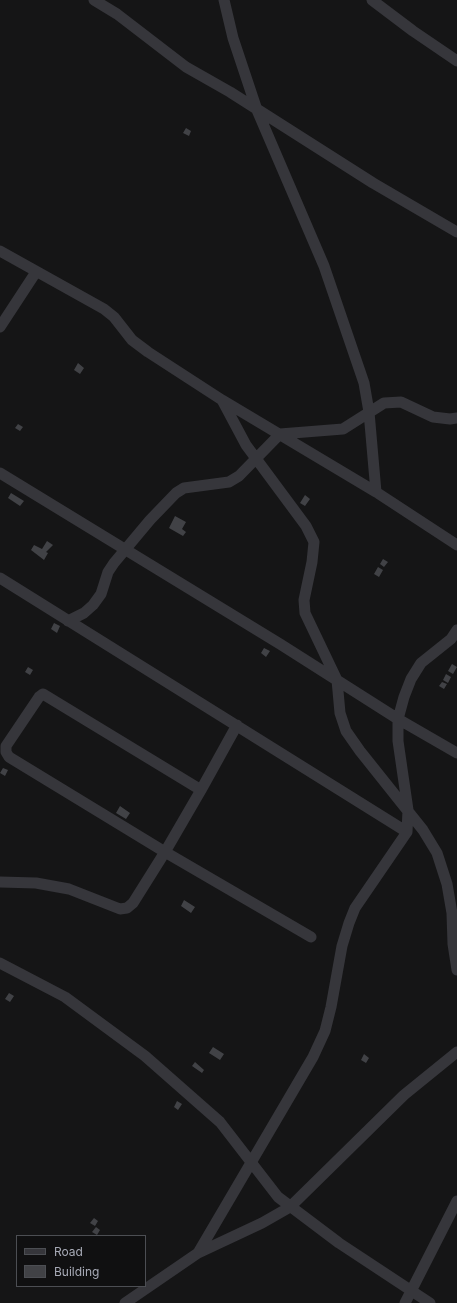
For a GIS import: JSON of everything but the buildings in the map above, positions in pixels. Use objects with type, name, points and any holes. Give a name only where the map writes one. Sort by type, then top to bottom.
[{"type":"street","points":[[94,0],[117,14],[186,66],[366,179],[457,232]]},
{"type":"street","points":[[224,0],[234,38],[257,110],[324,266],[364,383],[369,412],[376,492]]},
{"type":"street","points":[[372,0],[413,31],[457,61]]},
{"type":"street","points":[[0,251],[104,309],[114,317],[132,340],[148,352],[222,400],[376,492],[457,545]]},
{"type":"street","points":[[0,327],[36,272]]},
{"type":"street","points":[[222,400],[246,445],[306,526],[314,542],[312,562],[304,600],[305,613],[337,680],[340,713],[346,731],[360,751],[423,830],[437,853],[452,887],[452,944],[457,970]]},
{"type":"street","points":[[68,621],[84,613],[93,605],[101,594],[108,572],[150,520],[176,494],[184,488],[229,482],[239,476],[280,434],[343,429],[384,403],[401,402],[433,416],[450,419],[457,418]]},
{"type":"street","points":[[0,473],[398,719],[457,753]]},
{"type":"street","points":[[0,578],[407,832]]},
{"type":"street","points":[[198,1253],[313,1057],[325,1031],[342,946],[355,908],[407,832],[408,810],[399,758],[398,719],[411,679],[421,664],[455,637]]},
{"type":"street","points":[[201,790],[43,694],[39,697],[6,746],[6,752],[9,757],[166,852],[311,937]]},
{"type":"street","points":[[0,882],[36,883],[69,889],[120,909],[127,908],[133,903],[166,852],[237,725]]},
{"type":"street","points":[[0,963],[65,997],[145,1056],[209,1110],[274,1191],[290,1207],[339,1243],[430,1303]]},
{"type":"street","points":[[125,1303],[198,1253],[262,1223],[290,1207],[404,1095],[457,1052]]},
{"type":"street","points":[[405,1303],[457,1200]]}]
